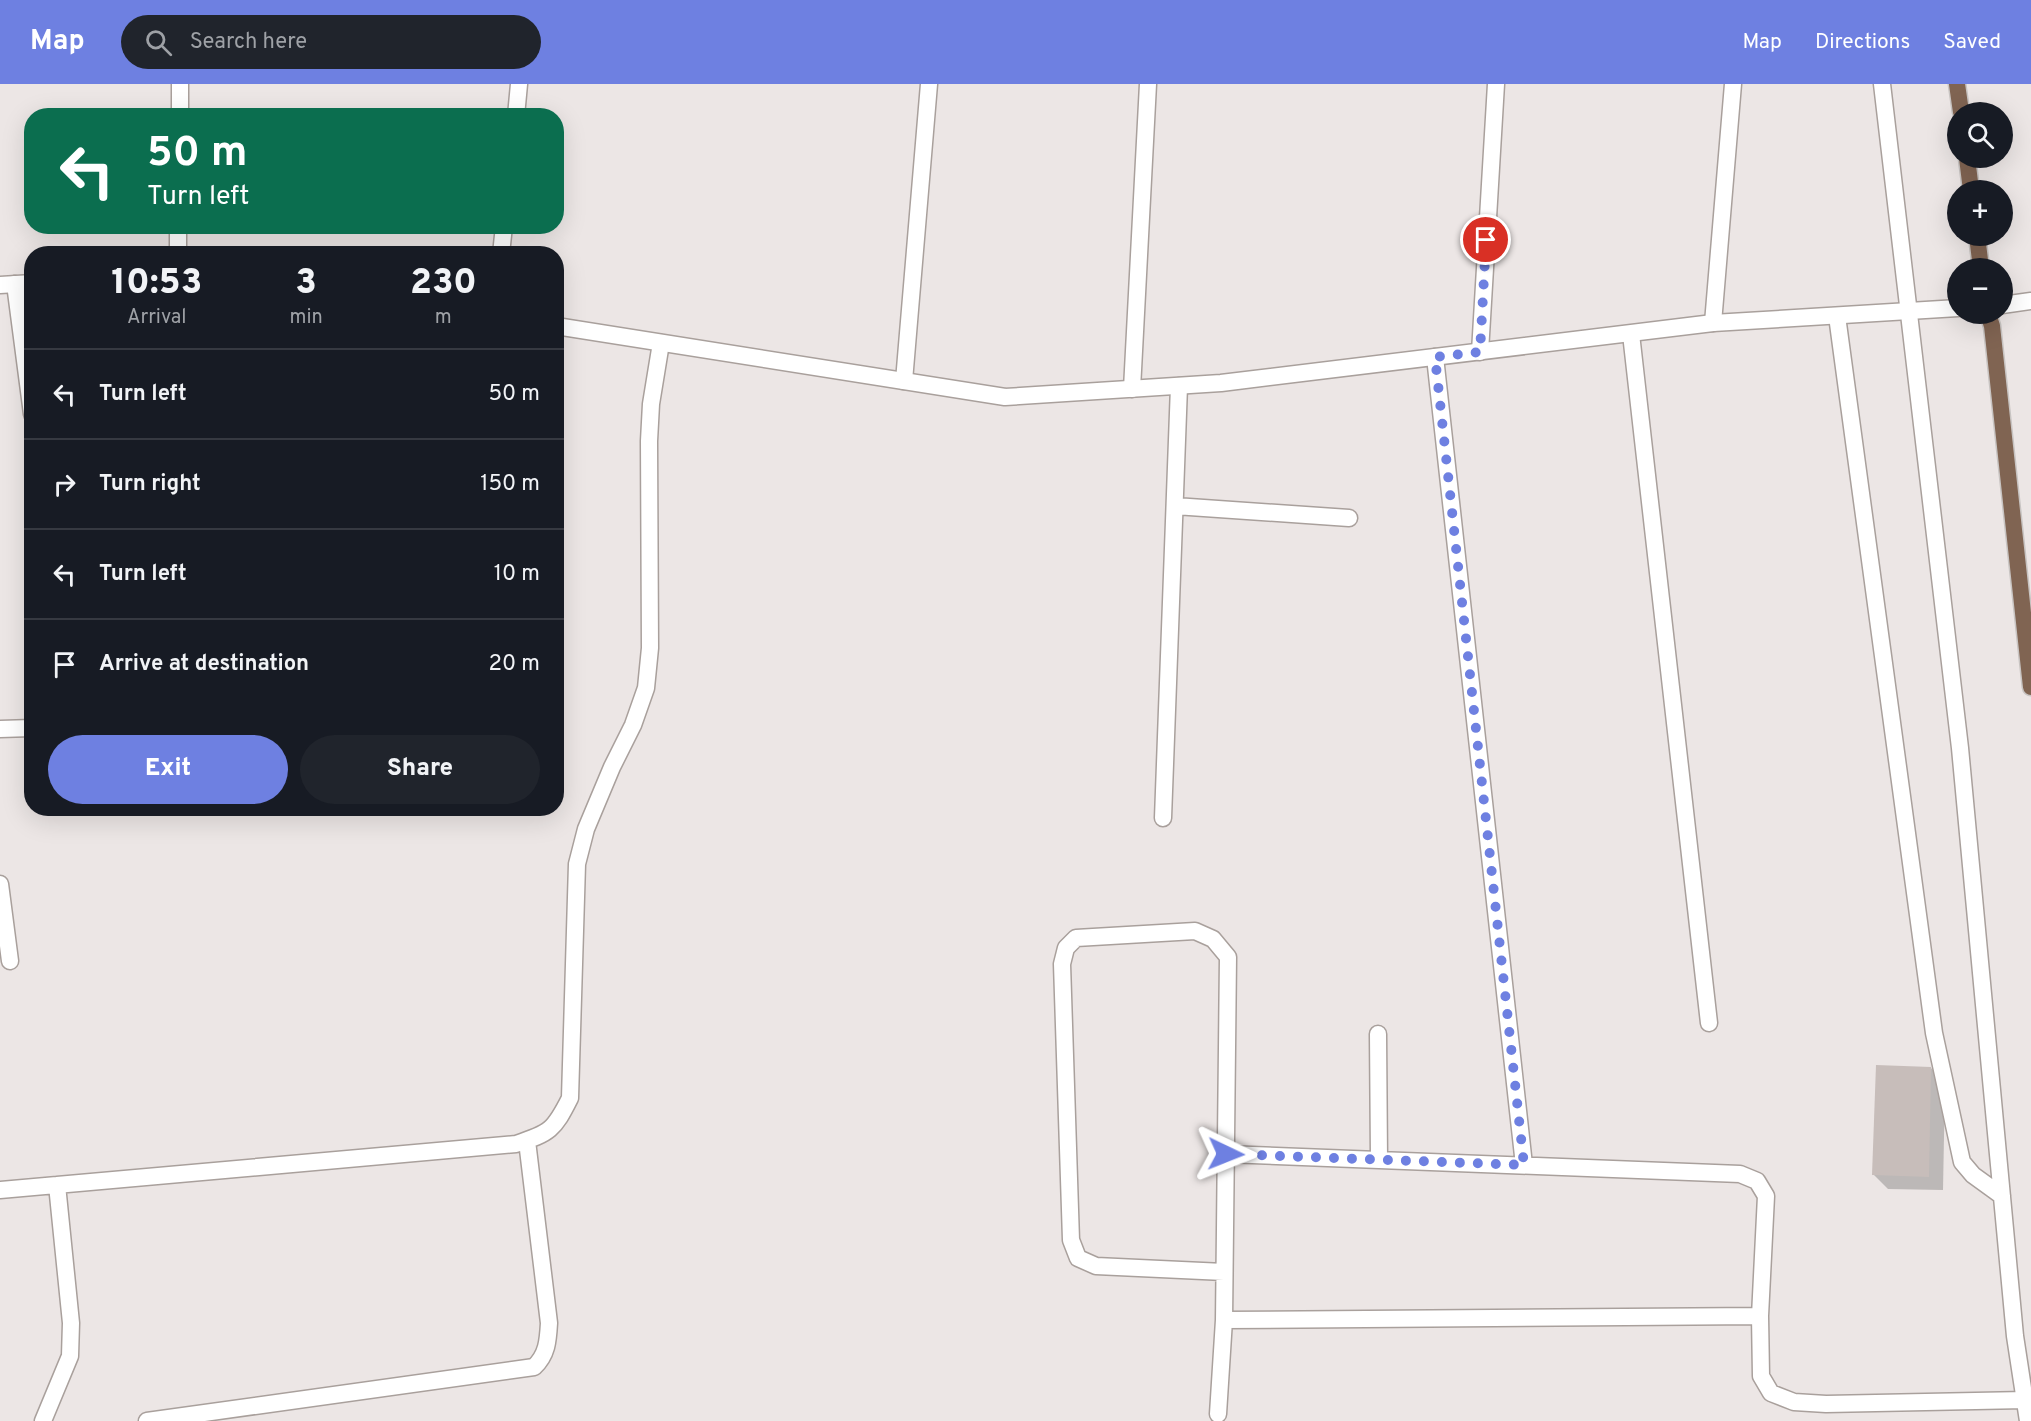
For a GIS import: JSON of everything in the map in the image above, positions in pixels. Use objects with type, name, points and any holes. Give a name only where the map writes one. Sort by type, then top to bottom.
[{"type":"highway","points":[[1957,84],[1960,102]]},
{"type":"highway","points":[[1990,324],[2031,687]]},
{"type":"street","points":[[180,84],[180,108]]},
{"type":"street","points":[[517,108],[519,84]]},
{"type":"street","points":[[904,381],[929,84]]},
{"type":"street","points":[[1132,389],[1148,84]]},
{"type":"street","points":[[1480,352],[1496,84]]},
{"type":"street","points":[[1713,323],[1733,84]]},
{"type":"street","points":[[1882,84],[1960,748],[2015,1336],[2028,1421]]},
{"type":"street","points":[[16,284],[24,349]]},
{"type":"street","points":[[2013,303],[2031,301]]},
{"type":"street","points":[[564,328],[1005,397],[1221,383],[1713,323],[1947,308]]},
{"type":"street","points":[[1837,316],[1934,1034],[1962,1162],[1973,1175],[2002,1196]]},
{"type":"street","points":[[1631,334],[1709,1023]]},
{"type":"street","points":[[0,1190],[516,1144],[541,1136],[559,1122],[570,1098],[577,864],[586,829],[612,767],[633,725],[646,688],[650,648],[649,441],[651,404],[662,343]]},
{"type":"street","points":[[1435,357],[1524,1165]]},
{"type":"street","points":[[1164,818],[1179,386]]},
{"type":"street","points":[[1175,506],[1349,518]]},
{"type":"street","points":[[0,729],[24,728]]},
{"type":"street","points":[[0,884],[10,961]]},
{"type":"street","points":[[1218,1414],[1224,1320],[1228,957],[1213,939],[1196,931],[1076,938],[1066,948],[1062,964],[1071,1240],[1078,1258],[1096,1266],[1224,1272]]},
{"type":"street","points":[[1378,1034],[1378,1160]]},
{"type":"street","points":[[147,1421],[534,1367],[543,1359],[548,1343],[549,1323],[527,1141]]},
{"type":"street","points":[[1226,1154],[1740,1174],[1757,1181],[1766,1196],[1760,1316],[1761,1376],[1771,1392],[1794,1402],[1826,1404],[2025,1400]]},
{"type":"street","points":[[43,1421],[70,1356],[71,1323],[57,1185]]},
{"type":"street","points":[[1224,1320],[1760,1316]]},
{"type":"building","points":[[1876,1065],[1931,1067],[1929,1177],[1872,1175]]},
{"type":"route","points":[[1226,1154],[1524,1165],[1435,357],[1480,352],[1486,240]]}]
